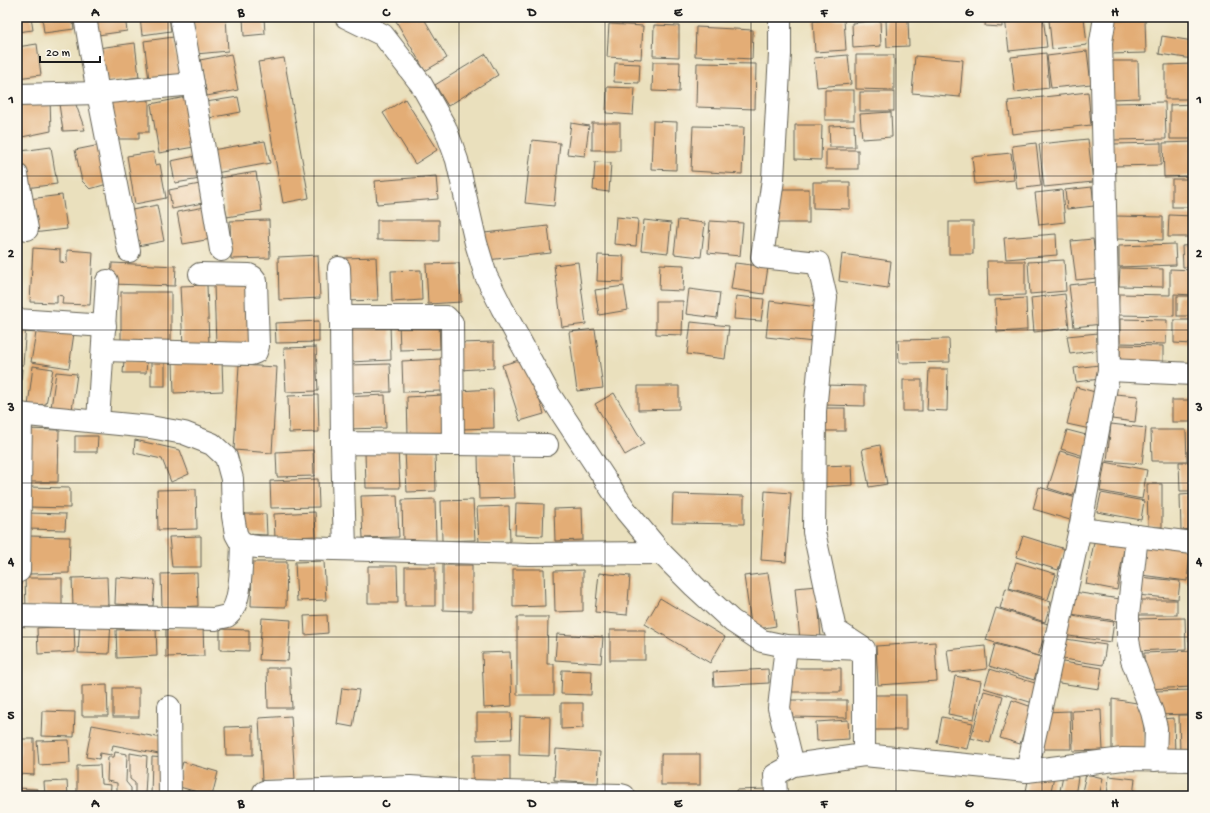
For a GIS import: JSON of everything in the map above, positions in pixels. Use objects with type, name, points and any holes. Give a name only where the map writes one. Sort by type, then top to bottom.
[{"type":"street","points":[[85,17],[98,93],[129,251]]},
{"type":"street","points":[[181,17],[222,250]]},
{"type":"street","points":[[346,17],[383,35],[421,84],[444,127],[457,160],[476,243],[486,276],[548,394],[626,511],[661,553],[694,586],[732,621],[762,641],[786,646],[864,649]]},
{"type":"street","points":[[780,17],[780,54],[773,179],[762,257],[818,263],[826,298],[815,411],[814,532],[835,630],[864,649]]},
{"type":"street","points":[[1027,771],[1080,529],[1109,370],[1101,42],[1105,17]]},
{"type":"street","points":[[17,95],[98,93],[193,84]]},
{"type":"street","points":[[17,175],[27,229]]},
{"type":"street","points":[[339,268],[345,549]]},
{"type":"street","points":[[103,350],[251,354],[256,352],[258,346],[256,281],[249,275],[200,274]]},
{"type":"street","points":[[98,421],[107,281]]},
{"type":"street","points":[[341,324],[344,319],[349,317],[446,317],[452,323],[453,444]]},
{"type":"street","points":[[17,320],[104,326]]},
{"type":"street","points":[[1109,370],[1193,374]]},
{"type":"street","points":[[17,615],[215,619],[228,615],[236,604],[239,591],[242,545],[236,534],[233,516],[232,479],[226,457],[212,444],[184,433],[150,427],[98,421],[19,414],[19,571]]},
{"type":"street","points":[[342,443],[547,445]]},
{"type":"street","points":[[1080,529],[1193,543]]},
{"type":"street","points":[[1137,536],[1128,615],[1128,640],[1132,660],[1152,712],[1156,728],[1155,760]]},
{"type":"street","points":[[242,545],[258,547],[529,554],[661,553]]},
{"type":"street","points":[[786,646],[780,708],[793,765]]},
{"type":"street","points":[[864,649],[864,755]]},
{"type":"street","points":[[169,707],[170,796]]},
{"type":"street","points":[[776,796],[775,775],[793,765],[864,755],[1027,771],[1123,759],[1193,760]]},
{"type":"street","points":[[264,792],[410,788],[624,796]]},
{"type":"building","points":[[17,17],[31,17],[33,30],[17,32]]},
{"type":"building","points":[[42,17],[72,17],[74,29],[44,33]]},
{"type":"building","points":[[95,17],[125,17],[127,31],[98,35]]},
{"type":"building","points":[[140,17],[169,17],[171,31],[142,35]]},
{"type":"building","points":[[193,17],[226,17],[228,51],[196,54]]},
{"type":"building","points":[[243,17],[264,17],[265,34],[244,36]]},
{"type":"building","points":[[403,17],[423,17],[447,58],[425,71],[396,21]]},
{"type":"building","points":[[986,17],[1002,17],[1002,27],[985,26]]},
{"type":"building","points":[[1043,17],[1047,47],[1009,51],[1005,18]]},
{"type":"building","points":[[1084,17],[1087,45],[1052,49],[1049,20]]},
{"type":"building","points":[[844,19],[846,50],[815,52],[813,21]]},
{"type":"building","points":[[880,20],[881,46],[853,48],[852,23]]},
{"type":"building","points":[[886,20],[908,20],[909,46],[887,47]]},
{"type":"building","points":[[1145,20],[1146,53],[1108,54],[1107,21]]},
{"type":"building","points":[[609,24],[643,26],[641,59],[607,57]]},
{"type":"building","points":[[654,25],[679,26],[679,57],[653,56]]},
{"type":"building","points":[[696,27],[753,30],[752,59],[695,56]]},
{"type":"building","points":[[1162,36],[1193,41],[1193,59],[1159,54]]},
{"type":"building","points":[[174,37],[180,75],[149,80],[144,41]]},
{"type":"building","points":[[135,43],[139,77],[103,82],[98,48]]},
{"type":"building","points":[[37,44],[41,75],[17,78],[17,47]]},
{"type":"building","points":[[1087,51],[1091,84],[1051,88],[1047,56]]},
{"type":"building","points":[[1046,53],[1049,88],[1015,92],[1011,57]]},
{"type":"building","points":[[231,54],[238,90],[207,96],[200,60]]},
{"type":"building","points":[[486,54],[498,75],[448,106],[435,85]]},
{"type":"building","points":[[848,55],[851,84],[817,87],[814,58]]},
{"type":"building","points":[[856,55],[894,55],[894,90],[856,89]]},
{"type":"building","points":[[915,56],[963,60],[960,97],[912,93]]},
{"type":"building","points":[[284,58],[309,198],[283,203],[258,62]]},
{"type":"building","points":[[1111,61],[1138,61],[1139,98],[1112,99]]},
{"type":"building","points":[[653,62],[680,62],[679,92],[652,91]]},
{"type":"building","points":[[615,63],[640,64],[639,83],[614,82]]},
{"type":"building","points":[[697,63],[756,64],[755,109],[696,107]]},
{"type":"building","points":[[1193,64],[1193,99],[1165,99],[1165,65]]},
{"type":"building","points":[[607,87],[635,88],[633,115],[606,113]]},
{"type":"building","points":[[825,90],[854,90],[854,120],[825,120]]},
{"type":"building","points":[[860,92],[894,92],[894,111],[860,111]]},
{"type":"building","points":[[1088,92],[1091,125],[1012,134],[1008,101]]},
{"type":"building","points":[[186,97],[194,147],[159,153],[151,104]]},
{"type":"building","points":[[238,97],[241,112],[209,118],[206,102]]},
{"type":"building","points":[[50,99],[51,131],[22,137],[17,103]]},
{"type":"building","points":[[405,99],[437,150],[415,164],[383,113]]},
{"type":"building","points":[[109,100],[149,100],[149,132],[139,132],[139,139],[112,139]]},
{"type":"building","points":[[75,102],[85,130],[63,131],[59,104]]},
{"type":"building","points":[[1165,102],[1166,139],[1113,140],[1112,103]]},
{"type":"building","points":[[1193,104],[1193,139],[1170,139],[1170,105]]},
{"type":"building","points":[[891,112],[892,137],[862,139],[860,114]]},
{"type":"building","points":[[653,121],[677,122],[676,170],[651,169]]},
{"type":"building","points":[[571,123],[589,126],[585,156],[567,154]]},
{"type":"building","points":[[592,123],[620,123],[620,150],[592,150]]},
{"type":"building","points":[[795,125],[822,125],[821,160],[795,159]]},
{"type":"building","points":[[854,125],[855,147],[830,147],[829,126]]},
{"type":"building","points":[[693,126],[744,127],[742,174],[691,171]]},
{"type":"building","points":[[1088,139],[1093,182],[1044,187],[1039,144]]},
{"type":"building","points":[[532,140],[560,143],[554,206],[525,203]]},
{"type":"building","points":[[265,141],[270,163],[216,173],[212,150]]},
{"type":"building","points":[[1193,142],[1193,176],[1164,177],[1163,143]]},
{"type":"building","points":[[1036,143],[1041,186],[1017,189],[1012,146]]},
{"type":"building","points":[[1161,143],[1161,165],[1113,166],[1113,144]]},
{"type":"building","points":[[100,145],[107,184],[90,189],[82,181],[75,150]]},
{"type":"building","points":[[51,147],[57,184],[26,188],[21,151]]},
{"type":"building","points":[[826,150],[858,150],[858,169],[826,169]]},
{"type":"building","points":[[153,152],[155,165],[160,164],[166,198],[135,204],[127,156]]},
{"type":"building","points":[[1011,153],[1014,180],[975,184],[972,157]]},
{"type":"building","points":[[196,156],[200,179],[175,183],[171,161]]},
{"type":"building","points":[[595,162],[611,163],[609,192],[593,190]]},
{"type":"building","points":[[256,172],[262,211],[227,217],[220,178]]},
{"type":"building","points":[[436,176],[438,199],[377,204],[375,181]]},
{"type":"building","points":[[1172,179],[1193,179],[1193,207],[1172,207]]},
{"type":"building","points":[[813,182],[850,182],[850,209],[813,208]]},
{"type":"building","points":[[205,183],[208,202],[172,209],[169,190]]},
{"type":"building","points":[[1092,187],[1094,206],[1067,209],[1065,190]]},
{"type":"building","points":[[777,189],[809,189],[809,223],[777,223]]},
{"type":"building","points":[[1062,190],[1065,222],[1039,225],[1035,193]]},
{"type":"building","points":[[62,195],[67,229],[33,233],[29,199]]},
{"type":"building","points":[[157,205],[164,241],[138,246],[132,210]]},
{"type":"building","points":[[205,207],[211,239],[183,244],[177,212]]},
{"type":"building","points":[[1169,215],[1193,216],[1193,237],[1168,237]]},
{"type":"building","points":[[1116,216],[1163,217],[1163,240],[1116,239]]},
{"type":"building","points":[[616,217],[638,219],[636,246],[614,244]]},
{"type":"building","points":[[269,220],[270,258],[231,259],[230,221]]},
{"type":"building","points":[[377,220],[439,220],[439,241],[377,240]]},
{"type":"building","points":[[644,220],[671,223],[668,253],[641,250]]},
{"type":"building","points":[[678,220],[705,223],[701,257],[674,254]]},
{"type":"building","points":[[710,221],[743,223],[740,256],[708,253]]},
{"type":"building","points":[[949,222],[973,222],[973,254],[949,254]]},
{"type":"building","points":[[548,226],[551,253],[487,260],[484,233]]},
{"type":"building","points":[[1056,234],[1057,255],[1006,259],[1004,238]]},
{"type":"building","points":[[1093,239],[1098,278],[1076,280],[1071,241]]},
{"type":"building","points":[[1175,244],[1176,265],[1119,267],[1119,246]]},
{"type":"building","points":[[1193,245],[1193,267],[1183,267],[1182,246]]},
{"type":"building","points":[[33,248],[60,250],[60,262],[67,263],[67,250],[93,252],[90,305],[62,304],[63,296],[57,295],[57,303],[30,302]]},
{"type":"building","points":[[842,254],[891,261],[888,288],[839,281]]},
{"type":"building","points":[[318,255],[320,298],[279,300],[278,257]]},
{"type":"building","points":[[598,255],[624,256],[623,282],[597,281]]},
{"type":"building","points":[[376,257],[378,300],[345,301],[344,258]]},
{"type":"building","points":[[1064,260],[1066,291],[1030,294],[1028,262]]},
{"type":"building","points":[[987,261],[1025,261],[1025,295],[988,296]]},
{"type":"building","points":[[578,262],[586,324],[562,327],[554,265]]},
{"type":"building","points":[[112,263],[176,266],[175,286],[111,284]]},
{"type":"building","points":[[459,263],[461,302],[428,304],[426,264]]},
{"type":"building","points":[[735,263],[768,267],[764,294],[731,289]]},
{"type":"building","points":[[660,264],[684,265],[683,291],[659,290]]},
{"type":"building","points":[[1120,268],[1163,269],[1163,287],[1119,286]]},
{"type":"building","points":[[1170,269],[1193,270],[1193,295],[1174,294],[1174,316],[1118,315],[1119,294],[1170,295]]},
{"type":"building","points":[[421,270],[422,300],[392,302],[391,271]]},
{"type":"building","points":[[1097,282],[1102,324],[1074,327],[1069,285]]},
{"type":"building","points":[[249,284],[251,344],[216,345],[214,285]]},
{"type":"building","points":[[207,285],[209,345],[183,346],[180,286]]},
{"type":"building","points":[[624,286],[628,310],[599,315],[595,290]]},
{"type":"building","points":[[689,289],[720,293],[717,318],[686,314]]},
{"type":"building","points":[[121,292],[171,292],[171,344],[121,344]]},
{"type":"building","points":[[1065,294],[1069,328],[1034,332],[1031,298]]},
{"type":"building","points":[[736,296],[764,299],[761,321],[734,319]]},
{"type":"building","points":[[1177,296],[1193,296],[1193,316],[1177,316]]},
{"type":"building","points":[[1026,298],[1027,330],[997,332],[995,300]]},
{"type":"building","points":[[656,301],[683,301],[682,335],[656,334]]},
{"type":"building","points":[[770,301],[818,307],[814,342],[766,337]]},
{"type":"building","points":[[1120,319],[1167,320],[1166,344],[1120,343]]},
{"type":"building","points":[[1174,320],[1193,320],[1193,344],[1174,343]]},
{"type":"building","points":[[319,321],[319,342],[276,343],[275,323]]},
{"type":"building","points":[[439,321],[440,349],[400,350],[399,322]]},
{"type":"building","points":[[691,322],[729,326],[725,359],[687,354]]},
{"type":"building","points":[[390,323],[391,360],[350,362],[348,325]]},
{"type":"building","points":[[17,324],[26,325],[23,365],[17,365]]},
{"type":"building","points":[[37,327],[74,333],[69,368],[31,362]]},
{"type":"building","points":[[595,329],[603,388],[577,391],[569,332]]},
{"type":"building","points":[[1098,333],[1100,350],[1070,354],[1067,336]]},
{"type":"building","points":[[949,339],[950,362],[899,363],[898,340]]},
{"type":"building","points":[[494,342],[494,368],[459,370],[458,343]]},
{"type":"building","points":[[1120,345],[1163,346],[1163,366],[1120,365]]},
{"type":"building","points":[[316,347],[318,391],[286,392],[284,348]]},
{"type":"building","points":[[526,358],[544,414],[520,421],[502,365]]},
{"type":"building","points":[[441,359],[442,391],[403,392],[402,361]]},
{"type":"building","points":[[124,360],[147,361],[146,373],[123,373]]},
{"type":"building","points":[[151,360],[165,360],[165,386],[151,386]]},
{"type":"building","points":[[222,361],[223,391],[174,393],[173,363]]},
{"type":"building","points":[[390,364],[391,392],[349,393],[348,365]]},
{"type":"building","points":[[239,365],[277,367],[272,453],[234,450]]},
{"type":"building","points":[[1099,365],[1100,379],[1076,382],[1074,368]]},
{"type":"building","points":[[33,366],[53,369],[46,404],[28,406]]},
{"type":"building","points":[[17,369],[22,369],[19,408],[17,408]]},
{"type":"building","points":[[929,369],[948,369],[947,411],[927,410]]},
{"type":"building","points":[[56,372],[77,374],[72,410],[51,408]]},
{"type":"building","points":[[903,380],[922,380],[922,411],[903,411]]},
{"type":"building","points":[[824,385],[865,386],[865,406],[824,405]]},
{"type":"building","points":[[638,386],[679,386],[679,409],[638,410]]},
{"type":"building","points":[[1076,387],[1099,393],[1090,429],[1067,424]]},
{"type":"building","points":[[493,389],[494,428],[460,429],[458,391]]},
{"type":"building","points":[[614,393],[644,444],[625,455],[595,404]]},
{"type":"building","points":[[1115,394],[1138,396],[1135,422],[1112,419]]},
{"type":"building","points":[[318,395],[319,432],[289,433],[288,396]]},
{"type":"building","points":[[385,395],[386,428],[345,429],[344,397]]},
{"type":"building","points":[[442,395],[444,434],[408,435],[407,397]]},
{"type":"building","points":[[1172,400],[1193,400],[1193,422],[1172,422]]},
{"type":"building","points":[[821,408],[845,408],[845,431],[821,431]]},
{"type":"building","points":[[1111,424],[1146,428],[1142,464],[1107,461]]},
{"type":"building","points":[[24,429],[59,430],[58,482],[23,482]]},
{"type":"building","points":[[1067,430],[1090,436],[1084,456],[1061,449]]},
{"type":"building","points":[[1151,430],[1186,430],[1187,461],[1152,461]]},
{"type":"building","points":[[75,436],[98,436],[97,452],[75,452]]},
{"type":"building","points":[[135,440],[180,450],[189,474],[171,482],[162,459],[134,453]]},
{"type":"building","points":[[880,445],[887,484],[869,487],[862,449]]},
{"type":"building","points":[[313,450],[314,476],[277,477],[276,452]]},
{"type":"building","points":[[398,450],[400,488],[366,488],[365,452]]},
{"type":"building","points":[[435,450],[436,491],[407,492],[405,451]]},
{"type":"building","points":[[1060,451],[1084,458],[1073,496],[1048,488]]},
{"type":"building","points":[[513,454],[515,498],[479,499],[478,455]]},
{"type":"building","points":[[1105,462],[1147,470],[1142,499],[1100,491]]},
{"type":"building","points":[[1179,462],[1193,462],[1193,491],[1180,491]]},
{"type":"building","points":[[852,465],[853,485],[820,487],[819,466]]},
{"type":"building","points":[[318,479],[319,507],[271,508],[270,481]]},
{"type":"building","points":[[1147,484],[1162,484],[1162,527],[1148,527]]},
{"type":"building","points":[[28,487],[70,488],[70,508],[28,507]]},
{"type":"building","points":[[1039,487],[1076,498],[1070,520],[1033,509]]},
{"type":"building","points":[[196,489],[197,529],[158,530],[157,490]]},
{"type":"building","points":[[765,491],[791,493],[786,562],[761,560]]},
{"type":"building","points":[[1101,493],[1144,501],[1141,520],[1097,512]]},
{"type":"building","points":[[673,494],[744,496],[744,524],[672,523]]},
{"type":"building","points":[[1193,494],[1193,529],[1181,530],[1180,495]]},
{"type":"building","points":[[397,495],[399,537],[363,538],[361,496]]},
{"type":"building","points":[[435,499],[436,541],[403,542],[402,500]]},
{"type":"building","points":[[473,500],[475,540],[442,541],[441,501]]},
{"type":"building","points":[[516,503],[544,504],[543,536],[515,535]]},
{"type":"building","points":[[509,506],[510,542],[479,543],[477,507]]},
{"type":"building","points":[[582,508],[583,540],[555,541],[554,509]]},
{"type":"building","points":[[315,512],[316,536],[275,538],[274,514]]},
{"type":"building","points":[[27,513],[66,514],[65,530],[27,529]]},
{"type":"building","points":[[243,514],[266,514],[267,535],[245,534]]},
{"type":"building","points":[[28,536],[70,537],[69,573],[28,574]]},
{"type":"building","points":[[201,536],[201,567],[172,567],[169,537]]},
{"type":"building","points":[[1023,536],[1065,549],[1058,570],[1016,557]]},
{"type":"building","points":[[1095,537],[1125,543],[1117,590],[1086,584]]},
{"type":"building","points":[[1145,540],[1191,546],[1187,581],[1141,575]]},
{"type":"building","points":[[1192,557],[1193,590],[1189,590]]},
{"type":"building","points":[[324,561],[326,600],[297,601],[295,562]]},
{"type":"building","points":[[252,562],[287,562],[286,607],[251,606]]},
{"type":"building","points":[[1016,562],[1056,574],[1048,599],[1009,588]]},
{"type":"building","points":[[443,565],[472,565],[472,611],[443,610]]},
{"type":"building","points":[[368,566],[397,566],[398,603],[368,603]]},
{"type":"building","points":[[405,567],[435,567],[435,606],[405,606]]},
{"type":"building","points":[[513,569],[544,569],[545,606],[513,607]]},
{"type":"building","points":[[583,570],[583,611],[555,612],[554,571]]},
{"type":"building","points":[[197,573],[198,606],[162,608],[161,574]]},
{"type":"building","points":[[599,573],[630,576],[627,615],[595,612]]},
{"type":"building","points":[[768,573],[776,626],[752,630],[744,576]]},
{"type":"building","points":[[17,574],[21,574],[21,593],[17,593]]},
{"type":"building","points":[[107,577],[108,605],[73,606],[72,578]]},
{"type":"building","points":[[116,577],[155,580],[153,606],[115,604]]},
{"type":"building","points":[[1139,577],[1180,581],[1178,599],[1137,595]]},
{"type":"building","points":[[25,578],[62,578],[62,608],[26,608]]},
{"type":"building","points":[[817,586],[821,638],[800,640],[795,588]]},
{"type":"building","points":[[1006,588],[1051,602],[1045,622],[1000,608]]},
{"type":"building","points":[[1074,592],[1120,599],[1117,621],[1071,614]]},
{"type":"building","points":[[17,598],[21,598],[20,611],[17,610]]},
{"type":"building","points":[[660,598],[725,637],[710,663],[645,624]]},
{"type":"building","points":[[1133,600],[1177,600],[1177,615],[1133,615]]},
{"type":"building","points":[[996,608],[1048,624],[1038,656],[986,640]]},
{"type":"building","points":[[1193,614],[1193,642],[1189,641]]},
{"type":"building","points":[[327,615],[328,633],[305,635],[304,616]]},
{"type":"building","points":[[1065,615],[1114,622],[1111,642],[1062,635]]},
{"type":"building","points":[[517,617],[548,617],[547,664],[554,664],[554,695],[517,695]]},
{"type":"building","points":[[262,618],[291,620],[288,661],[259,660]]},
{"type":"building","points":[[1185,618],[1186,649],[1133,651],[1132,619]]},
{"type":"building","points":[[80,621],[111,622],[109,654],[78,653]]},
{"type":"building","points":[[74,626],[75,652],[38,654],[37,628]]},
{"type":"building","points":[[156,628],[157,656],[117,658],[116,630]]},
{"type":"building","points":[[203,628],[204,656],[166,657],[166,629]]},
{"type":"building","points":[[220,629],[249,630],[249,651],[220,650]]},
{"type":"building","points":[[610,630],[645,630],[645,660],[610,660]]},
{"type":"building","points":[[557,634],[603,637],[601,663],[555,660]]},
{"type":"building","points":[[1059,638],[1106,645],[1103,665],[1056,658]]},
{"type":"building","points":[[935,642],[937,681],[878,685],[876,646]]},
{"type":"building","points":[[995,644],[1041,657],[1034,680],[989,666]]},
{"type":"building","points":[[985,646],[987,669],[950,673],[947,650]]},
{"type":"building","points":[[1193,651],[1193,687],[1145,689],[1144,653]]},
{"type":"building","points":[[510,652],[512,706],[484,708],[482,653]]},
{"type":"building","points":[[1056,661],[1102,668],[1099,689],[1053,682]]},
{"type":"building","points":[[267,668],[290,668],[292,708],[268,708]]},
{"type":"building","points":[[787,668],[841,668],[841,692],[785,692]]},
{"type":"building","points":[[768,669],[769,683],[714,686],[713,672]]},
{"type":"building","points":[[990,669],[1038,684],[1033,703],[984,688]]},
{"type":"building","points":[[562,670],[592,671],[591,695],[561,694]]},
{"type":"building","points":[[955,676],[981,681],[974,719],[948,714]]},
{"type":"building","points":[[107,685],[108,716],[82,716],[82,686]]},
{"type":"building","points":[[113,688],[139,688],[139,717],[113,717]]},
{"type":"building","points":[[342,688],[359,690],[353,727],[337,724]]},
{"type":"building","points":[[1193,690],[1193,714],[1154,715],[1153,691]]},
{"type":"building","points":[[984,691],[1003,696],[990,743],[971,738]]},
{"type":"building","points":[[875,695],[906,695],[906,730],[875,730]]},
{"type":"building","points":[[1112,699],[1143,704],[1145,752],[1112,752]]},
{"type":"building","points":[[788,700],[847,700],[847,718],[788,717]]},
{"type":"building","points":[[1012,700],[1032,707],[1020,744],[1000,738]]},
{"type":"building","points":[[561,703],[583,703],[583,728],[561,729]]},
{"type":"building","points":[[1101,710],[1103,750],[1073,751],[1072,711]]},
{"type":"building","points":[[42,711],[75,712],[74,737],[41,736]]},
{"type":"building","points":[[1070,711],[1071,749],[1044,749],[1043,712]]},
{"type":"building","points":[[477,713],[511,713],[512,739],[477,740]]},
{"type":"building","points":[[1179,715],[1193,715],[1193,754],[1180,754]]},
{"type":"building","points":[[291,716],[295,780],[262,782],[259,718]]},
{"type":"building","points":[[520,716],[550,717],[549,756],[519,755]]},
{"type":"building","points":[[942,717],[973,723],[967,749],[937,743]]},
{"type":"building","points":[[1174,718],[1175,756],[1161,757],[1160,719]]},
{"type":"building","points":[[848,720],[849,739],[817,741],[816,722]]},
{"type":"building","points":[[92,725],[162,738],[159,754],[113,745],[111,755],[100,753],[99,759],[86,757]]},
{"type":"building","points":[[253,726],[253,755],[226,755],[225,727]]},
{"type":"building","points":[[21,739],[34,739],[34,775],[19,774]]},
{"type":"building","points":[[69,740],[70,763],[39,765],[37,741]]},
{"type":"building","points":[[556,749],[600,752],[598,783],[554,780]]},
{"type":"building","points":[[115,752],[127,754],[126,782],[131,788],[131,796],[117,796],[117,783],[107,781],[108,757],[114,757]]},
{"type":"building","points":[[130,753],[147,756],[145,796],[135,796],[135,783],[130,779]]},
{"type":"building","points":[[661,754],[700,754],[700,785],[661,785]]},
{"type":"building","points":[[473,755],[510,755],[510,785],[473,786]]},
{"type":"building","points":[[152,757],[165,758],[164,796],[151,796]]},
{"type":"building","points":[[183,762],[218,772],[212,796],[176,786]]},
{"type":"building","points":[[100,765],[101,784],[111,785],[110,796],[77,796],[77,766]]},
{"type":"building","points":[[1030,771],[1054,776],[1050,796],[1025,796]]},
{"type":"building","points":[[1086,774],[1103,778],[1099,796],[1081,796]]},
{"type":"building","points":[[1063,775],[1078,777],[1075,796],[1059,796]]},
{"type":"building","points":[[1109,776],[1135,779],[1133,796],[1107,796]]},
{"type":"building","points":[[67,781],[68,796],[45,796],[44,782]]},
{"type":"building","points":[[17,788],[37,789],[37,796],[17,796]]},
{"type":"building","points":[[768,789],[768,796],[737,796],[736,790]]}]
